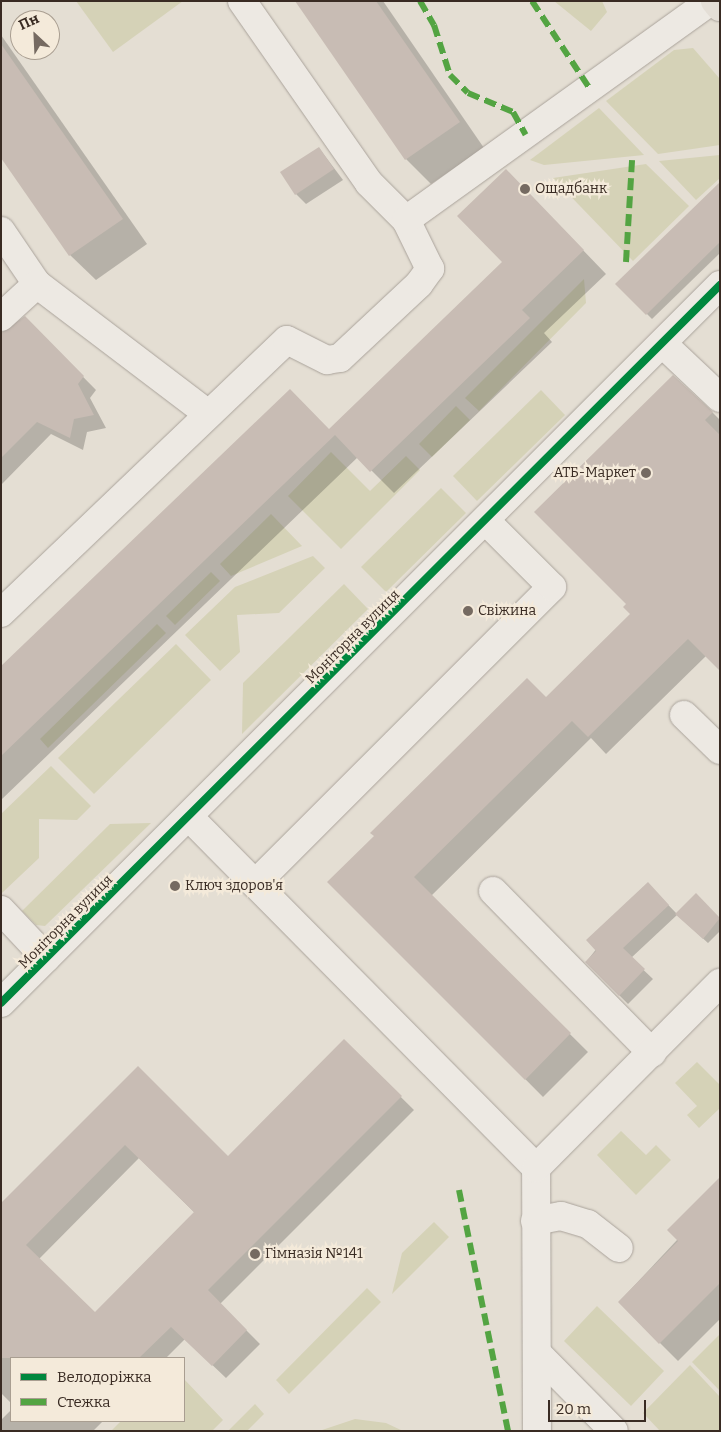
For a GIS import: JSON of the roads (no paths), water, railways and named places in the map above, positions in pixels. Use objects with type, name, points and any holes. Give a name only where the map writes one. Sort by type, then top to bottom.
[{"type":"main road","points":[[716,1],[720,7]]},
{"type":"street","points":[[1,613],[206,413],[287,340],[327,360],[340,358],[419,284],[430,269],[406,220],[369,183],[242,1]]},
{"type":"street","points":[[406,220],[711,1]]},
{"type":"street","points":[[1,231],[37,284],[206,413]]},
{"type":"street","points":[[1,317],[37,284]]},
{"type":"street","name":"Моніторна вулиця","points":[[1,1003],[487,522],[720,285]]},
{"type":"street","points":[[664,344],[720,398]]},
{"type":"street","points":[[255,884],[552,587],[487,522]]},
{"type":"street","points":[[684,715],[720,750]]},
{"type":"street","points":[[189,817],[536,1168]]},
{"type":"street","points":[[493,891],[652,1053]]},
{"type":"street","points":[[1,910],[46,958]]},
{"type":"street","points":[[537,1431],[540,1356],[535,1221],[536,1168],[720,983]]},
{"type":"street","points":[[535,1221],[561,1216],[588,1224],[619,1248]]},
{"type":"street","points":[[540,1356],[614,1431]]},
{"type":"place","name":"Ощадбанк","points":[[525,189]]},
{"type":"place","name":"АТБ-Маркет","points":[[646,473]]},
{"type":"place","name":"Свіжина","points":[[468,611]]},
{"type":"place","name":"Ключ здоров'я","points":[[175,886]]},
{"type":"place","name":"Гімназія №141","points":[[255,1254]]}]
